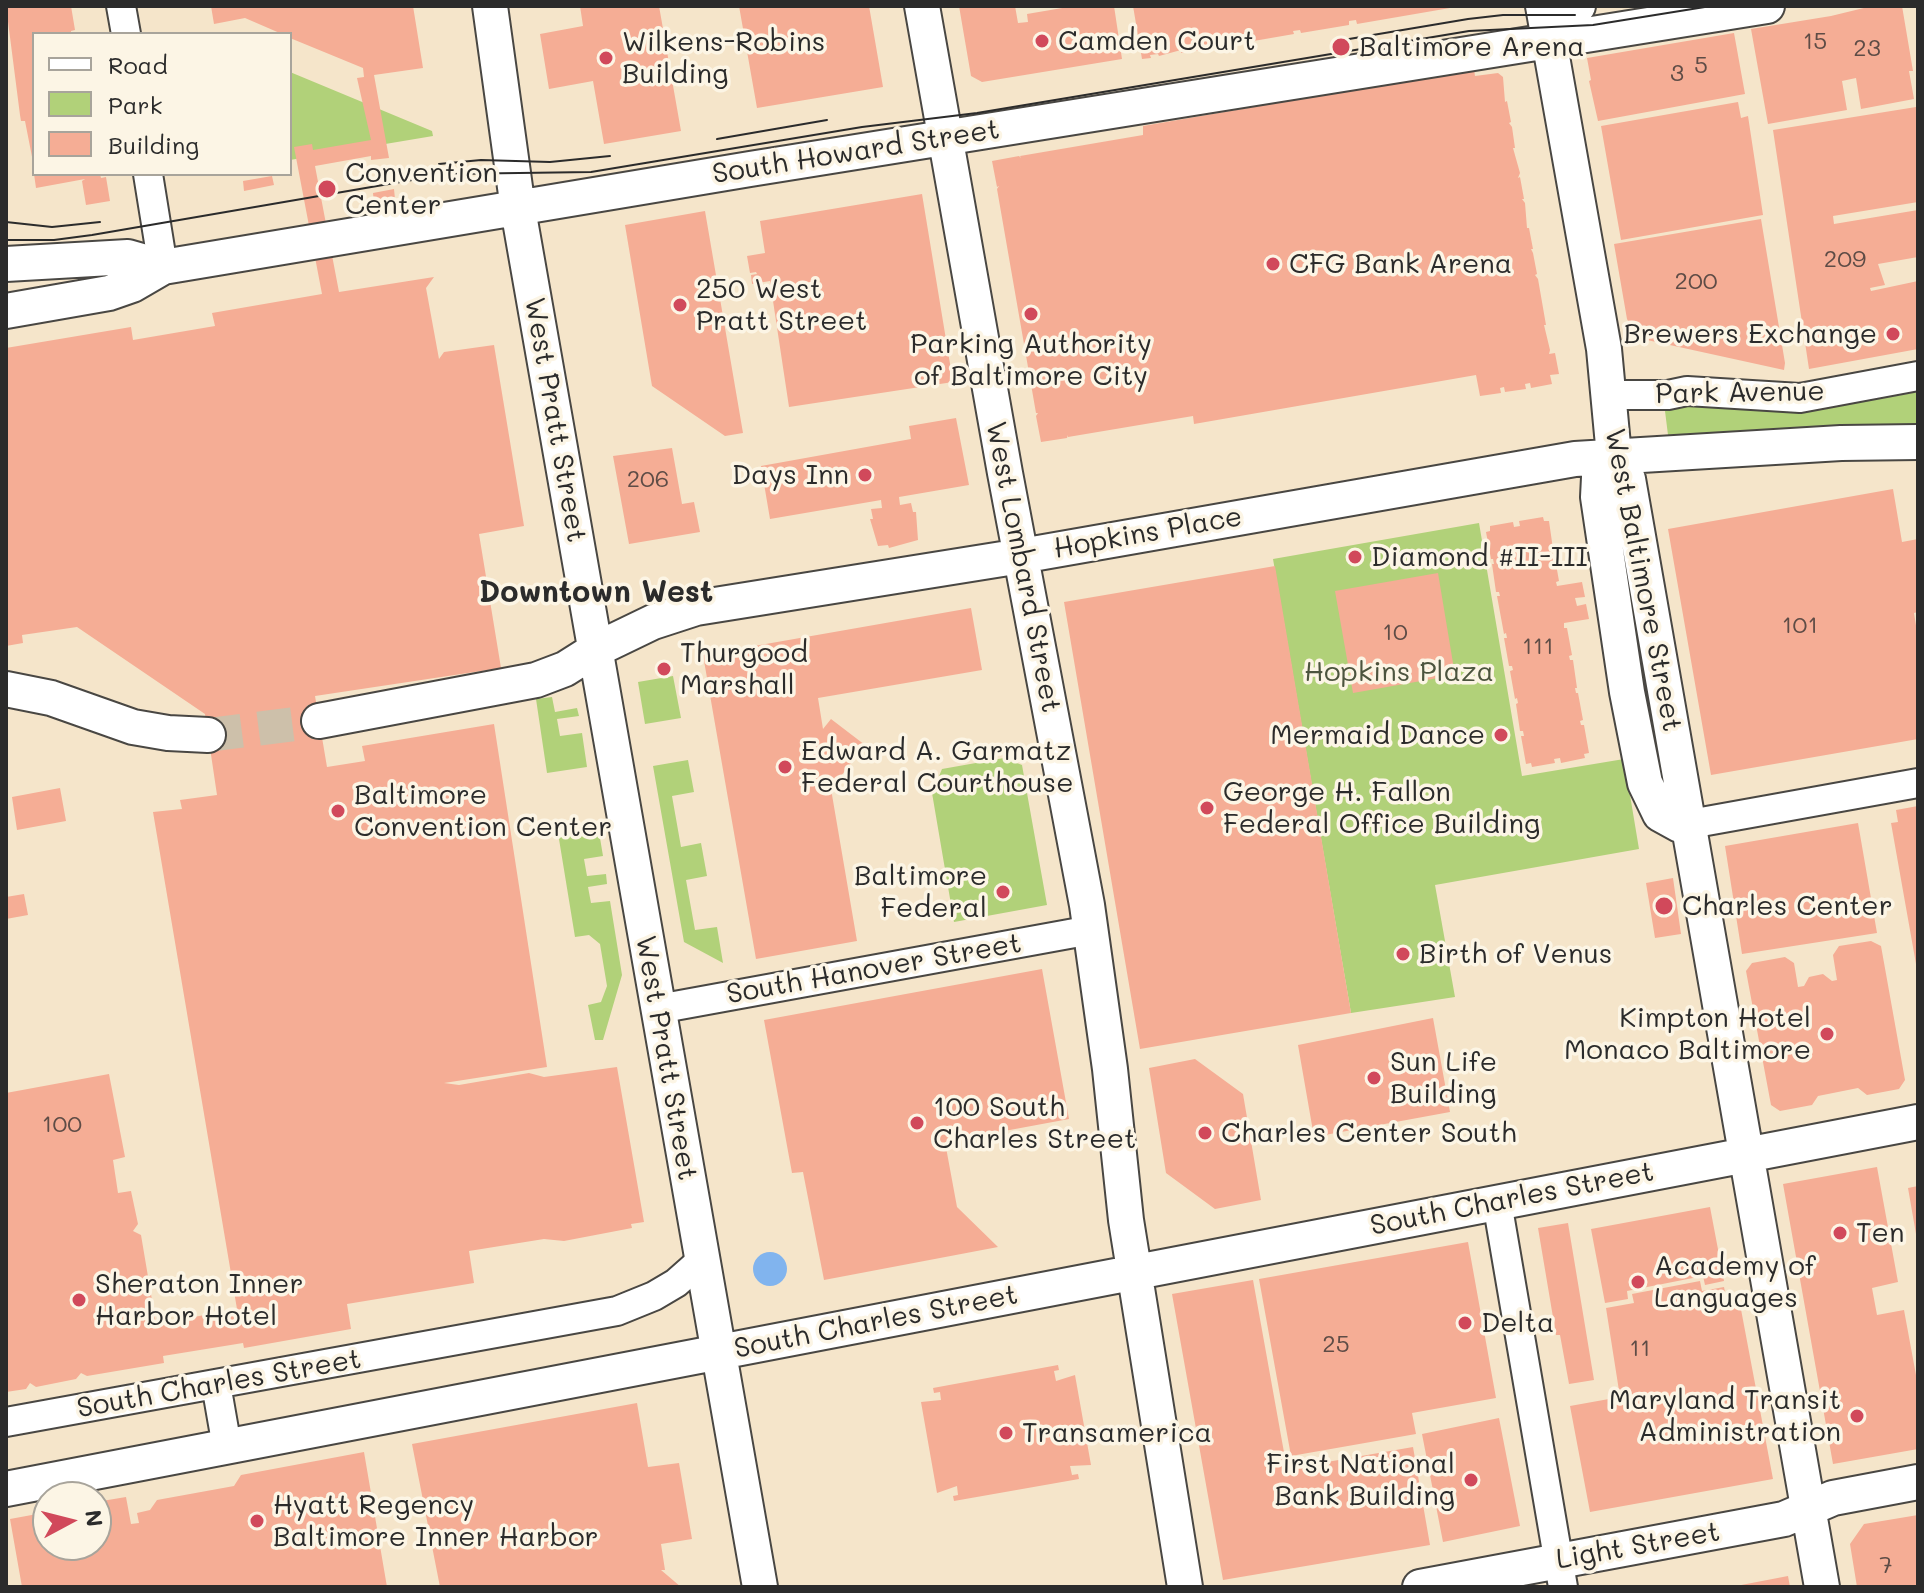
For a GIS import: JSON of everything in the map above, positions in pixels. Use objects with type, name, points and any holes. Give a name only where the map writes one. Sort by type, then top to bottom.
[{"type":"main road","name":"West Pratt Street","points":[[490,6],[518,209],[760,1587]]},
{"type":"main road","name":"West Lombard Street","points":[[922,6],[1091,930],[1126,1220],[1185,1587]]},
{"type":"main road","points":[[1544,7],[1578,6]]},
{"type":"main road","name":"South Howard Street","points":[[6,311],[109,293],[132,285],[163,267],[1767,6]]},
{"type":"main road","name":"West Baltimore Street","points":[[1544,7],[1604,349],[1614,456],[1628,479],[1822,1587]]},
{"type":"main road","name":"South Howard Street","points":[[6,264],[128,257],[163,267]]},
{"type":"main road","name":"Hopkins Place","points":[[319,721],[513,686],[565,669],[595,650],[653,622],[696,608],[1021,556],[1575,459],[1841,443],[1918,442]]},
{"type":"main road","points":[[6,689],[51,698],[133,727],[208,735]]},
{"type":"main road","name":"South Charles Street","points":[[6,1489],[1918,1122]]},
{"type":"main road","name":"Light Street","points":[[1420,1587],[1561,1573],[1784,1519],[1841,1495],[1918,1482]]},
{"type":"street","points":[[121,6],[126,32]]},
{"type":"street","points":[[148,176],[163,267]]},
{"type":"street","name":"Park Avenue","points":[[1609,395],[1668,395],[1687,391],[1800,398],[1918,376]]},
{"type":"street","points":[[1690,824],[1918,783]]},
{"type":"street","name":"South Hanover Street","points":[[658,1009],[1091,930]]},
{"type":"street","points":[[1497,1202],[1561,1573]]},
{"type":"street","name":"South Charles Street","points":[[6,1422],[617,1311],[676,1283],[702,1260]]},
{"type":"street","points":[[216,1384],[227,1447]]},
{"type":"green space","points":[[292,73],[432,131],[433,136],[292,160]]},
{"type":"green space","points":[[1918,392],[1918,424],[1668,435],[1664,403],[1816,410]]},
{"type":"green space","name":"Hopkins Plaza","points":[[1479,523],[1522,776],[1624,759],[1639,849],[1435,885],[1455,997],[1351,1013],[1273,559]]},
{"type":"green space","points":[[673,676],[681,718],[645,724],[638,682]]},
{"type":"green space","points":[[552,697],[555,712],[577,708],[579,716],[557,719],[560,736],[582,733],[587,767],[547,773],[536,699]]},
{"type":"green space","points":[[1004,758],[1022,765],[1047,905],[954,922],[932,793],[942,769]]},
{"type":"green space","points":[[688,760],[694,792],[672,796],[681,847],[701,843],[707,876],[686,880],[695,930],[717,927],[723,963],[684,942],[653,766]]},
{"type":"green space","points":[[598,826],[603,856],[584,859],[587,876],[606,874],[607,884],[588,887],[591,903],[610,901],[622,975],[603,1040],[595,1040],[588,1005],[601,1002],[607,986],[600,944],[589,935],[575,937],[558,833]]},
{"type":"water","points":[[770,1252],[782,1257],[787,1269],[782,1281],[770,1286],[758,1281],[753,1269],[758,1257]]},
{"type":"building","points":[[6,6],[71,6],[75,30],[32,32],[32,157],[25,121],[21,121]]},
{"type":"building","name":"Baltimore Convention Center","points":[[211,6],[413,6],[423,68],[374,75],[389,158],[371,160],[371,156],[315,166],[339,292],[434,277],[426,288],[439,359],[444,352],[494,345],[524,526],[479,534],[501,668],[315,696],[327,767],[365,761],[362,746],[494,724],[547,1067],[444,1083],[459,1085],[529,1073],[544,1077],[617,1067],[644,1222],[631,1224],[632,1228],[564,1241],[544,1239],[469,1251],[474,1283],[347,1304],[351,1329],[244,1348],[243,1343],[163,1356],[164,1363],[87,1376],[81,1373],[76,1379],[36,1387],[30,1383],[26,1389],[6,1392],[6,1093],[109,1074],[125,1157],[113,1160],[118,1193],[131,1191],[138,1224],[133,1231],[141,1235],[156,1324],[237,1309],[153,812],[182,809],[180,800],[217,795],[205,714],[77,627],[22,635],[23,643],[6,646],[6,348],[131,327],[133,340],[215,326],[212,313],[322,294],[294,147],[312,144],[313,150],[371,140],[357,78],[364,77],[363,68],[292,39],[292,32],[277,32],[245,18],[214,24]]},
{"type":"building","name":"Wilkens-Robins Building","points":[[580,6],[659,6],[681,131],[604,144],[593,81],[549,89],[540,34],[583,26]]},
{"type":"building","points":[[739,6],[869,6],[883,87],[757,108]]},
{"type":"building","name":"Camden Court","points":[[959,6],[1015,6],[1018,23],[1028,22],[1027,14],[1074,6],[1114,6],[1122,59],[982,82],[971,76]]},
{"type":"building","points":[[1133,6],[1450,8],[1357,24],[1356,20],[1349,21],[1349,25],[1301,33],[1300,30],[1293,31],[1294,34],[1190,52],[1181,53],[1181,50],[1159,56],[1150,55],[1151,58],[1142,59]]},
{"type":"building","points":[[1872,6],[1902,6],[1913,71],[1909,71],[1914,99],[1861,109],[1856,78],[1842,81],[1847,110],[1768,124],[1751,29]]},
{"type":"building","points":[[1734,33],[1745,94],[1598,121],[1587,58]]},
{"type":"building","name":"CFG Bank Arena","points":[[1474,69],[1475,76],[1498,73],[1503,77],[1549,354],[1555,353],[1559,374],[1550,375],[1552,384],[1531,388],[1530,383],[1525,384],[1526,389],[1505,392],[1504,387],[1500,388],[1501,393],[1480,396],[1476,375],[1194,424],[1193,416],[1041,442],[997,189],[999,186],[992,161],[1143,135],[1143,126]]},
{"type":"building","points":[[1738,102],[1741,118],[1748,116],[1763,215],[1621,240],[1601,126]]},
{"type":"building","points":[[1916,107],[1918,202],[1833,216],[1834,224],[1918,210],[1918,257],[1878,264],[1885,285],[1870,288],[1871,291],[1918,281],[1918,349],[1809,369],[1773,130]]},
{"type":"building","points":[[34,176],[100,176],[106,177],[110,201],[86,205],[82,181],[85,179],[36,188]]},
{"type":"building","points":[[272,176],[274,185],[244,191],[243,181]]},
{"type":"building","points":[[394,189],[395,199],[374,203],[373,193]]},
{"type":"building","points":[[922,194],[953,382],[789,407],[770,281],[752,284],[751,275],[757,274],[750,273],[747,256],[765,253],[760,221]]},
{"type":"building","name":"250 West Pratt Street","points":[[705,211],[743,433],[725,436],[652,386],[625,225]]},
{"type":"building","points":[[1761,219],[1784,370],[1647,340],[1634,332],[1627,319],[1614,244]]},
{"type":"building","name":"Days Inn","points":[[956,418],[969,485],[899,497],[900,505],[911,503],[913,512],[916,512],[918,540],[889,548],[888,545],[878,546],[870,519],[873,519],[871,509],[882,508],[881,500],[770,519],[761,466],[911,439],[909,426]]},
{"type":"building","points":[[672,448],[682,504],[694,502],[700,532],[629,544],[613,456]]},
{"type":"building","points":[[1893,489],[1902,542],[1918,539],[1918,612],[1914,613],[1918,638],[1918,739],[1711,775],[1668,529]]},
{"type":"building","points":[[1543,517],[1544,521],[1549,521],[1551,554],[1554,553],[1559,581],[1556,582],[1557,586],[1582,582],[1585,597],[1575,598],[1577,606],[1586,604],[1589,619],[1564,623],[1564,628],[1567,628],[1572,655],[1569,656],[1573,660],[1575,688],[1583,720],[1580,721],[1584,725],[1589,753],[1584,754],[1585,758],[1561,763],[1560,758],[1554,759],[1555,763],[1532,767],[1531,763],[1526,764],[1521,736],[1524,736],[1520,731],[1518,703],[1510,671],[1513,670],[1509,666],[1504,638],[1507,638],[1497,596],[1500,596],[1496,592],[1494,564],[1486,532],[1490,531],[1490,526],[1513,522],[1514,527],[1520,526],[1519,521]]},
{"type":"building","name":"George H. Fallon Federal Office Building","points":[[1275,566],[1351,1013],[1140,1049],[1064,602]]},
{"type":"building","points":[[1438,573],[1455,675],[1353,693],[1335,591]]},
{"type":"building","name":"Edward A. Garmatz Federal Courthouse","points":[[971,608],[982,670],[818,698],[823,729],[831,719],[865,745],[831,789],[857,941],[756,959],[703,655]]},
{"type":"building","points":[[60,788],[66,821],[17,830],[12,797]]},
{"type":"building","points":[[1918,806],[1916,964],[1891,823],[1898,822],[1896,810]]},
{"type":"building","points":[[1858,823],[1877,933],[1742,954],[1725,846]]},
{"type":"building","points":[[1673,878],[1681,934],[1655,938],[1646,883]]},
{"type":"building","points":[[24,894],[28,915],[6,919],[6,897]]},
{"type":"building","name":"Kimpton Hotel Monaco Baltimore","points":[[1871,941],[1881,946],[1905,1080],[1899,1089],[1867,1095],[1858,1088],[1818,1096],[1812,1105],[1780,1111],[1771,1105],[1746,971],[1752,963],[1785,957],[1794,963],[1798,987],[1804,986],[1809,977],[1823,974],[1832,981],[1837,980],[1833,955],[1839,946]]},
{"type":"building","name":"100 South Charles Street","points":[[1042,969],[1069,1119],[945,1142],[957,1207],[998,1247],[824,1280],[803,1172],[792,1173],[764,1020]]},
{"type":"building","name":"Sun Life Building","points":[[1433,1018],[1450,1112],[1314,1137],[1298,1045]]},
{"type":"building","name":"Charles Center South","points":[[1195,1059],[1243,1094],[1261,1200],[1215,1209],[1166,1173],[1149,1068]]},
{"type":"building","points":[[1877,1167],[1898,1282],[1872,1288],[1877,1315],[1904,1310],[1918,1386],[1918,1449],[1833,1464],[1783,1184]]},
{"type":"building","points":[[1918,1186],[1918,1234],[1916,1234],[1908,1188]]},
{"type":"building","points":[[1710,1207],[1724,1281],[1705,1285],[1703,1276],[1627,1291],[1628,1299],[1605,1303],[1591,1229]]},
{"type":"building","points":[[1568,1223],[1594,1380],[1569,1384],[1560,1335],[1556,1335],[1538,1228]]},
{"type":"building","points":[[1468,1242],[1496,1398],[1412,1413],[1416,1434],[1291,1456],[1259,1279]]},
{"type":"building","points":[[1253,1280],[1287,1469],[1413,1447],[1430,1545],[1223,1580],[1172,1294]]},
{"type":"building","points":[[1700,1281],[1702,1291],[1724,1287],[1728,1306],[1740,1304],[1773,1479],[1590,1512],[1570,1406],[1620,1397],[1606,1308],[1634,1303],[1632,1294]]},
{"type":"building","name":"Transamerica","points":[[1058,1365],[1059,1370],[1054,1371],[1056,1381],[1075,1375],[1091,1465],[1070,1466],[1072,1475],[1078,1474],[1079,1479],[954,1501],[953,1496],[958,1495],[957,1486],[937,1493],[921,1402],[941,1400],[940,1392],[934,1393],[933,1388]]},
{"type":"building","points":[[637,1403],[648,1467],[679,1463],[692,1539],[661,1544],[665,1570],[661,1570],[681,1587],[440,1587],[412,1444]]},
{"type":"building","name":"First National Bank Building","points":[[1499,1418],[1520,1526],[1443,1542],[1422,1434]]},
{"type":"building","name":"Hyatt Regency Baltimore Inner Harbor","points":[[364,1452],[387,1587],[22,1587],[10,1519],[32,1515],[32,1561],[112,1561],[112,1499],[126,1497],[131,1524],[139,1523],[137,1513],[150,1510],[157,1500],[234,1486],[241,1475]]},
{"type":"building","points":[[1918,1515],[1918,1587],[1857,1587],[1850,1544],[1864,1524]]},
{"type":"building","points":[[1788,1576],[1790,1587],[1736,1587],[1736,1586]]},
{"type":"tunnel","points":[[208,735],[319,721]]},
{"type":"tram line","points":[[6,240],[54,240],[92,235],[447,174],[591,172],[862,127],[977,113],[1469,31],[1593,25],[1711,6]]},
{"type":"tram line","points":[[1349,39],[1503,15],[1575,15]]},
{"type":"tram line","points":[[717,139],[827,120]]},
{"type":"tram line","points":[[439,164],[481,160],[550,162],[610,156]]},
{"type":"tram line","points":[[6,222],[52,227],[100,222]]},
{"type":"place","name":"Camden Court","points":[[1042,41]]},
{"type":"place","name":"Baltimore Arena","points":[[1341,47]]},
{"type":"place","name":"Wilkens-Robins Building","points":[[606,58]]},
{"type":"place","name":"Convention Center","points":[[327,189]]},
{"type":"place","name":"CFG Bank Arena","points":[[1273,264]]},
{"type":"place","name":"250 West Pratt Street","points":[[680,305]]},
{"type":"place","name":"Parking Authority of Baltimore City","points":[[1031,314]]},
{"type":"place","name":"Brewers Exchange","points":[[1893,334]]},
{"type":"place","name":"Days Inn","points":[[865,475]]},
{"type":"place","name":"Diamond #II-III","points":[[1355,557]]},
{"type":"place","name":"Thurgood Marshall","points":[[664,669]]},
{"type":"place","name":"Mermaid Dance","points":[[1501,735]]},
{"type":"place","name":"Edward A. Garmatz Federal Courthouse","points":[[785,767]]},
{"type":"place","name":"George H. Fallon Federal Office Building","points":[[1207,808]]},
{"type":"place","name":"Baltimore Convention Center","points":[[338,811]]},
{"type":"place","name":"Baltimore Federal","points":[[1003,892]]},
{"type":"place","name":"Charles Center","points":[[1664,906]]},
{"type":"place","name":"Birth of Venus","points":[[1403,954]]},
{"type":"place","name":"Kimpton Hotel Monaco Baltimore","points":[[1827,1034]]},
{"type":"place","name":"Sun Life Building","points":[[1374,1078]]},
{"type":"place","name":"100 South Charles Street","points":[[917,1123]]},
{"type":"place","name":"Charles Center South","points":[[1205,1133]]},
{"type":"place","name":"Ten","points":[[1840,1233]]},
{"type":"place","name":"Academy of Languages","points":[[1638,1282]]},
{"type":"place","name":"Sheraton Inner Harbor Hotel","points":[[79,1300]]},
{"type":"place","name":"Delta","points":[[1465,1323]]},
{"type":"place","name":"Maryland Transit Administration","points":[[1857,1416]]},
{"type":"place","name":"Transamerica","points":[[1006,1433]]},
{"type":"place","name":"First National Bank Building","points":[[1471,1480]]},
{"type":"place","name":"Hyatt Regency Baltimore Inner Harbor","points":[[257,1521]]},
{"type":"district","name":"Downtown West","points":[[596,593]]}]
